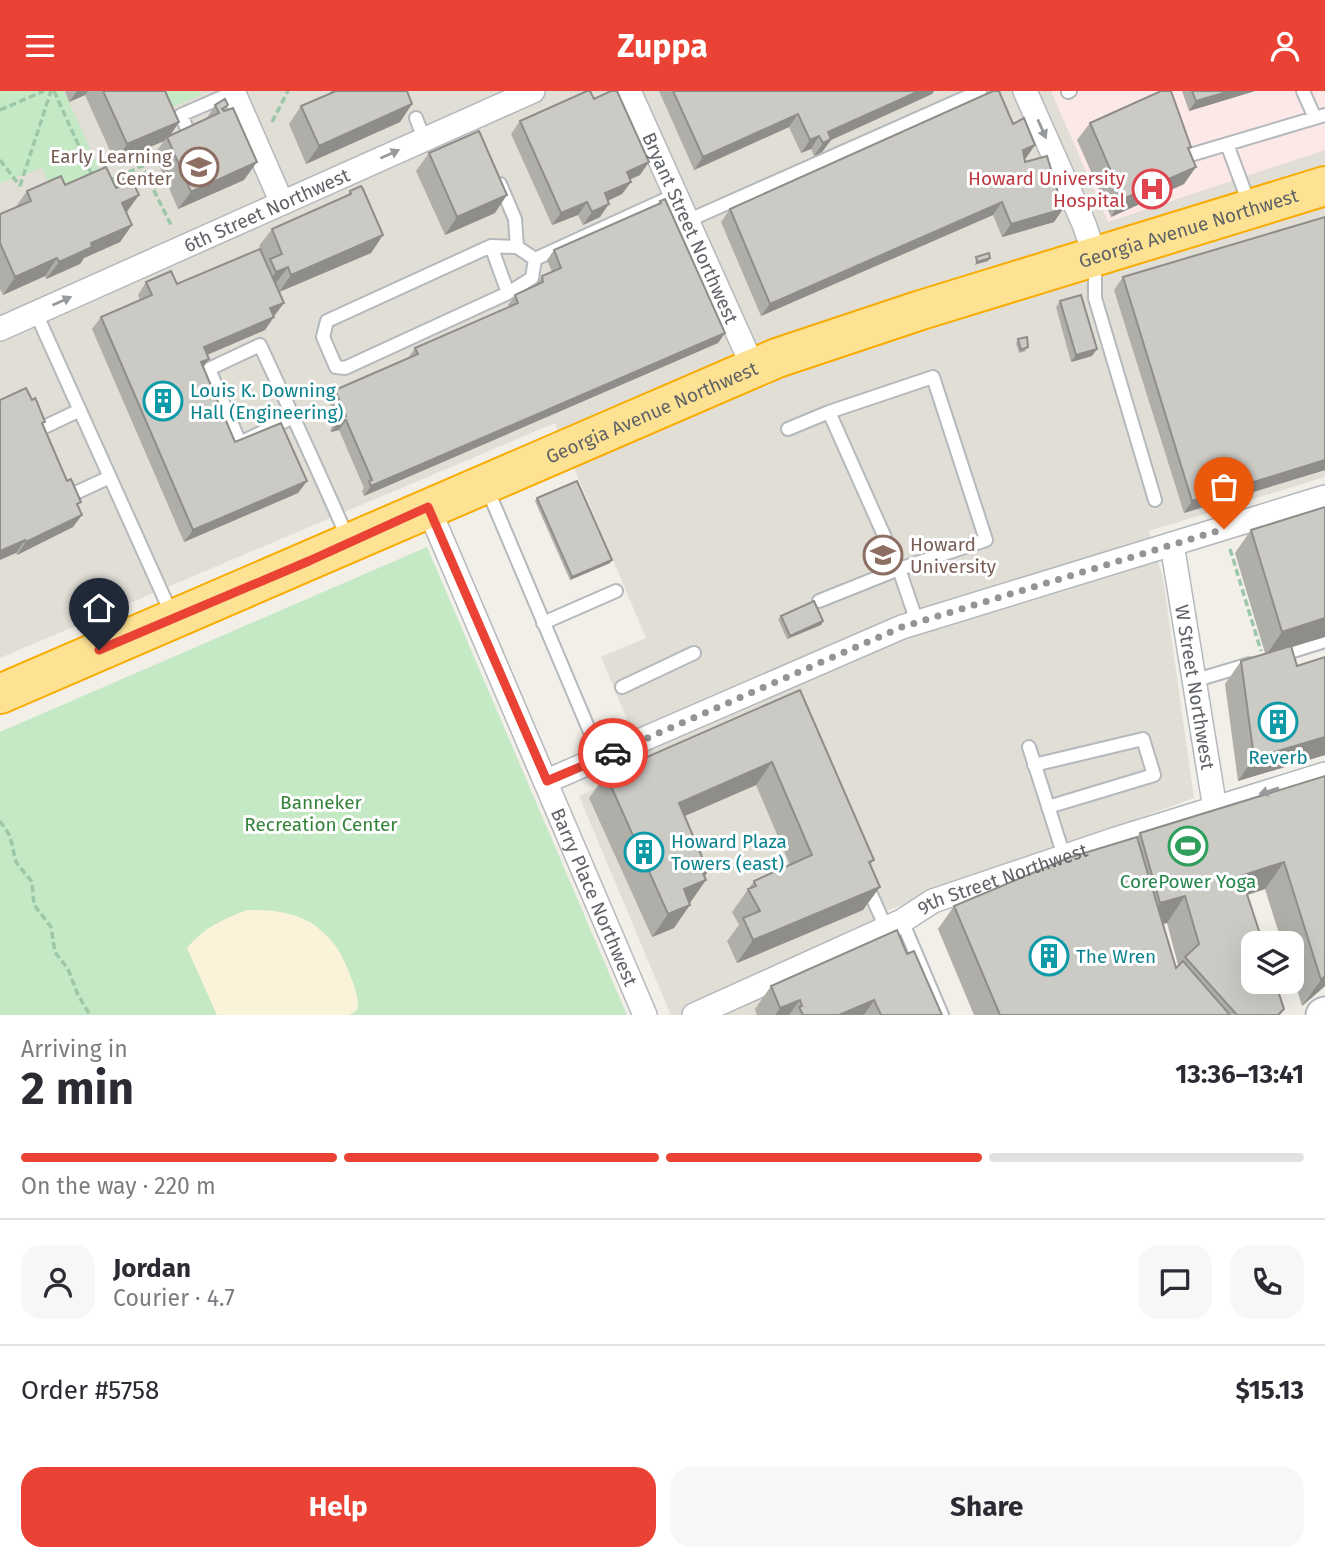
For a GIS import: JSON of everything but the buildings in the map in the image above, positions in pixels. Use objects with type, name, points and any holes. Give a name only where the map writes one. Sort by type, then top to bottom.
[{"type":"highway","name":"Georgia Avenue Northwest","points":[[0,694],[753,367],[859,330],[1325,186]]},
{"type":"street","points":[[233,91],[282,203]]},
{"type":"street","name":"6th Street Northwest","points":[[0,329],[282,203],[420,129],[473,123],[533,91]]},
{"type":"street","name":"Bryant Street Northwest","points":[[629,91],[753,367]]},
{"type":"street","points":[[1025,91],[1084,224],[1095,256]]},
{"type":"street","points":[[547,781],[780,685],[864,642],[917,622],[1325,497]]},
{"type":"street","name":"Barry Place Northwest","points":[[428,507],[645,1015]]},
{"type":"street","name":"W Street Northwest","points":[[1172,544],[1216,819]]},
{"type":"street","name":"9th Street Northwest","points":[[694,1015],[885,928],[933,901],[1064,856],[1216,819],[1325,774]]},
{"type":"lane","points":[[188,131],[180,115],[233,91]]},
{"type":"lane","points":[[687,221],[980,91]]},
{"type":"lane","points":[[1178,135],[1186,156],[1320,117],[1303,91]]},
{"type":"lane","points":[[1227,144],[1251,209]]},
{"type":"lane","points":[[495,173],[515,219],[517,247]]},
{"type":"lane","points":[[535,259],[675,194]]},
{"type":"lane","points":[[491,246],[517,247],[535,259],[532,278],[508,293],[345,368],[336,367],[323,337],[327,321],[491,246]]},
{"type":"lane","points":[[491,246],[508,293]]},
{"type":"lane","points":[[1095,256],[1095,298],[1155,500]]},
{"type":"lane","points":[[36,313],[173,618]]},
{"type":"lane","points":[[293,417],[240,443],[209,369],[260,345],[293,417],[349,543]]},
{"type":"lane","points":[[789,429],[829,412],[933,377],[986,540],[899,569],[820,601]]},
{"type":"lane","points":[[40,429],[80,410]]},
{"type":"lane","points":[[829,412],[899,569],[917,622]]},
{"type":"lane","points":[[71,495],[110,477]]},
{"type":"lane","points":[[484,483],[600,758]]},
{"type":"lane","points":[[543,623],[617,591]]},
{"type":"lane","points":[[1193,681],[1325,641]]},
{"type":"lane","points":[[622,687],[694,653]]},
{"type":"lane","points":[[1034,765],[1143,739],[1154,775],[1048,807]]},
{"type":"lane","points":[[1029,747],[1064,856]]},
{"type":"lane","points":[[858,864],[885,928],[942,1015]]},
{"type":"path","points":[[0,110],[44,91]]},
{"type":"path","points":[[0,160],[20,186],[52,91]]},
{"type":"path","points":[[52,91],[99,185],[142,166],[173,228]]},
{"type":"path","points":[[270,127],[288,91]]},
{"type":"path","points":[[1230,549],[1257,639]]},
{"type":"path","points":[[0,813],[1,823],[10,836],[16,862],[32,882],[34,905],[51,927],[55,952],[68,969],[78,995],[90,1015]]},
{"type":"shaded area","name":"Howard University","points":[[0,91],[1325,91],[1325,477],[1149,531],[1163,578],[1194,798],[886,911],[930,1015],[667,1015],[670,1013],[579,796],[646,765],[601,657],[646,638],[555,423],[0,658]]},
{"type":"shaded area","name":"Howard University Hospital","points":[[1051,91],[1325,91],[1325,150],[1108,222]]},
{"type":"green space","points":[[0,91],[64,91],[101,173],[53,193],[42,168],[0,183]]},
{"type":"green space","points":[[158,91],[199,91],[201,95],[165,110]]},
{"type":"green space","name":"Banneker Recreation Center","points":[[427,547],[627,1015],[0,1015],[0,732]]},
{"type":"sand","points":[[247,910],[295,915],[310,922],[325,934],[337,948],[348,969],[357,997],[356,1011],[349,1015],[217,1015],[187,948],[214,925]]},
{"type":"way so far","points":[[613,753],[902,627],[1224,529]]},
{"type":"place","name":"Early Learning Center","points":[[199,167]]},
{"type":"place","name":"Howard University Hospital","points":[[1152,189]]},
{"type":"place","name":"Louis K. Downing Hall (Engineering)","points":[[163,401]]},
{"type":"place","name":"Howard University","points":[[883,555]]},
{"type":"place","name":"Reverb","points":[[1278,722]]},
{"type":"place","name":"CorePower Yoga","points":[[1188,846]]},
{"type":"place","name":"Howard Plaza Towers (east)","points":[[644,852]]},
{"type":"place","name":"The Wren","points":[[1049,956]]},
{"type":"route","points":[[99,650],[428,507],[547,781],[613,753]]}]
